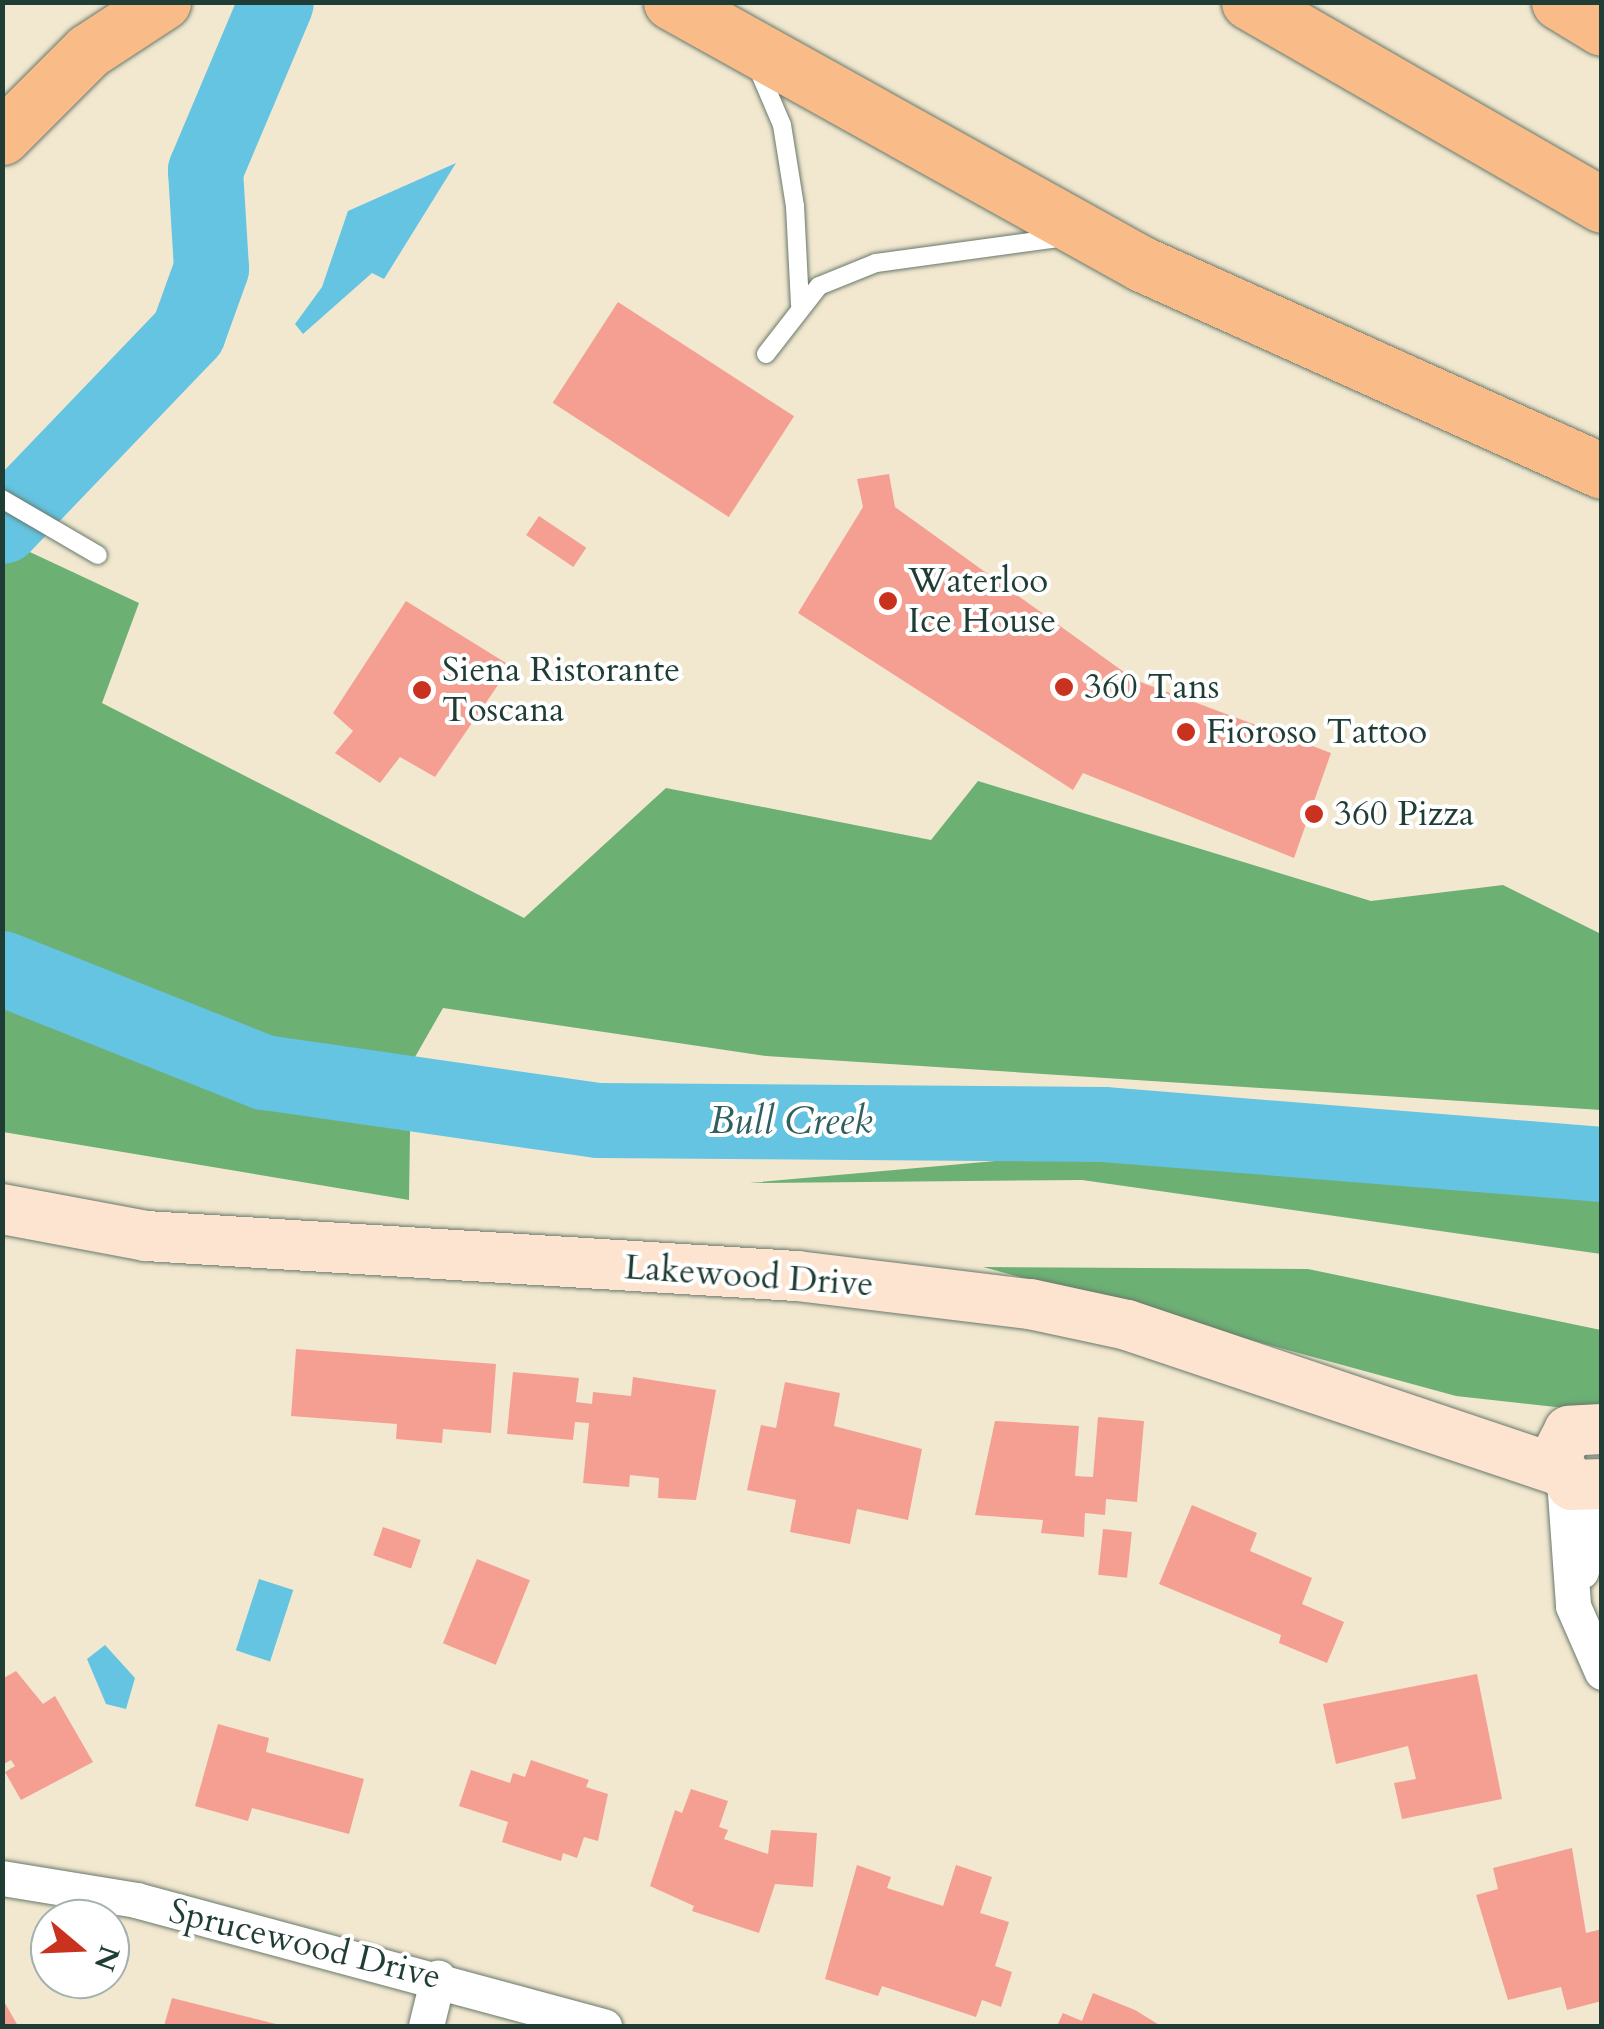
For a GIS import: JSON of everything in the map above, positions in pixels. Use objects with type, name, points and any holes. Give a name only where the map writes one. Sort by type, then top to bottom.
[{"type":"highway","points":[[2,137],[88,51],[163,2]]},
{"type":"highway","points":[[671,2],[1088,234],[1602,471]]},
{"type":"highway","points":[[1249,2],[1602,205]]},
{"type":"highway","points":[[1559,2],[1602,28]]},
{"type":"street","name":"Lakewood Drive","points":[[2,1210],[146,1236],[797,1276],[1030,1304],[1127,1325],[1478,1438],[1583,1464]]},
{"type":"street","points":[[1583,1464],[1573,1606],[1602,1672]]},
{"type":"street","name":"Sprucewood Drive","points":[[2,1878],[136,1900],[438,1977],[604,2026]]},
{"type":"street","points":[[426,2026],[438,1977]]},
{"type":"lane","points":[[748,45],[782,125],[795,206],[800,305]]},
{"type":"lane","points":[[766,354],[800,305],[820,286],[876,263],[1088,234]]},
{"type":"lane","points":[[2,500],[98,555]]},
{"type":"green space","points":[[2,539],[139,603],[102,703],[524,918],[666,788],[931,840],[978,781],[1371,901],[1503,885],[1601,934],[1601,1110],[766,1056],[443,1008],[411,1064],[409,1200],[3,1132]]},
{"type":"green space","points":[[1098,1152],[1601,1201],[1601,1254],[1082,1180],[749,1183]]},
{"type":"green space","points":[[983,1267],[1308,1269],[1601,1330],[1601,1412],[1456,1396]]},
{"type":"water","points":[[456,163],[384,279],[372,273],[303,334],[295,324],[322,287],[348,211]]},
{"type":"water","points":[[259,1579],[293,1590],[270,1661],[236,1650]]},
{"type":"water","points":[[105,1645],[135,1678],[126,1709],[106,1704],[87,1659]]},
{"type":"building","points":[[618,302],[794,416],[729,517],[553,403]]},
{"type":"building","points":[[889,474],[895,507],[1135,680],[1331,753],[1294,858],[1083,773],[1073,790],[798,613],[863,507],[857,479]]},
{"type":"building","points":[[539,516],[586,548],[573,567],[526,535]]},
{"type":"building","name":"Siena Ristorante Toscana","points":[[406,601],[511,666],[435,777],[400,757],[380,783],[335,753],[353,731],[333,713]]},
{"type":"building","points":[[296,1349],[496,1364],[491,1433],[443,1429],[442,1443],[396,1439],[397,1424],[291,1416]]},
{"type":"building","points":[[513,1372],[579,1378],[576,1402],[592,1404],[593,1392],[631,1396],[633,1377],[716,1390],[696,1500],[658,1498],[659,1478],[630,1475],[629,1487],[583,1483],[589,1423],[575,1422],[573,1440],[507,1434]]},
{"type":"building","points":[[785,1382],[840,1393],[834,1426],[922,1449],[908,1520],[857,1509],[850,1544],[790,1532],[796,1500],[747,1490],[761,1425],[776,1428]]},
{"type":"building","points":[[1098,1417],[1144,1421],[1137,1502],[1106,1499],[1105,1515],[1085,1513],[1084,1537],[1041,1533],[1043,1520],[975,1515],[995,1421],[1079,1426],[1075,1476],[1093,1477]]},
{"type":"building","points":[[1192,1505],[1257,1533],[1250,1551],[1312,1578],[1302,1604],[1344,1622],[1327,1663],[1279,1643],[1281,1635],[1159,1584]]},
{"type":"building","points":[[383,1527],[421,1540],[411,1568],[373,1555]]},
{"type":"building","points":[[1103,1529],[1132,1532],[1127,1578],[1098,1575]]},
{"type":"building","points":[[477,1559],[530,1580],[496,1665],[443,1643]]},
{"type":"building","points":[[16,1671],[43,1704],[55,1696],[93,1762],[21,1800],[5,1772],[15,1766],[11,1760],[2,1765],[2,1679]]},
{"type":"building","points":[[1477,1674],[1502,1799],[1402,1819],[1394,1783],[1416,1779],[1408,1746],[1336,1764],[1323,1704]]},
{"type":"building","points":[[218,1724],[269,1738],[266,1752],[364,1779],[349,1834],[252,1808],[248,1821],[195,1806]]},
{"type":"building","points":[[531,1760],[589,1780],[586,1787],[608,1794],[598,1841],[584,1837],[577,1858],[563,1853],[561,1861],[502,1842],[508,1822],[459,1806],[471,1770],[510,1783],[513,1773],[525,1777]]},
{"type":"building","points":[[691,1789],[728,1801],[719,1827],[728,1830],[724,1839],[768,1854],[771,1830],[817,1833],[813,1887],[775,1884],[759,1933],[692,1911],[694,1906],[650,1886],[675,1810],[682,1813]]},
{"type":"building","points":[[1572,1848],[1586,1933],[1602,1929],[1602,2001],[1567,2010],[1561,1987],[1508,2000],[1476,1895],[1498,1889],[1493,1868]]},
{"type":"building","points":[[857,1865],[891,1877],[887,1888],[943,1906],[956,1865],[992,1877],[980,1913],[1009,1922],[995,1966],[1012,1972],[1001,2007],[982,2000],[976,2017],[882,1986],[878,1996],[825,1979]]},
{"type":"building","points":[[1093,1993],[1135,2010],[1161,2026],[1057,2026],[1063,2013],[1082,2021]]},
{"type":"building","points":[[2,1998],[18,2026],[2,2026]]},
{"type":"building","points":[[172,1998],[280,2025],[280,2026],[164,2026]]},
{"type":"waterway","points":[[2,526],[188,332],[211,268],[205,170],[276,2]]},
{"type":"waterway","name":"Bull Creek","points":[[2,968],[264,1072],[597,1120],[1103,1124],[1602,1164]]},
{"type":"place","name":"Waterloo Ice House","points":[[888,601]]},
{"type":"place","name":"360 Tans","points":[[1064,687]]},
{"type":"place","name":"Siena Ristorante Toscana","points":[[422,690]]},
{"type":"place","name":"Fioroso Tattoo","points":[[1186,732]]},
{"type":"place","name":"360 Pizza","points":[[1314,814]]}]
